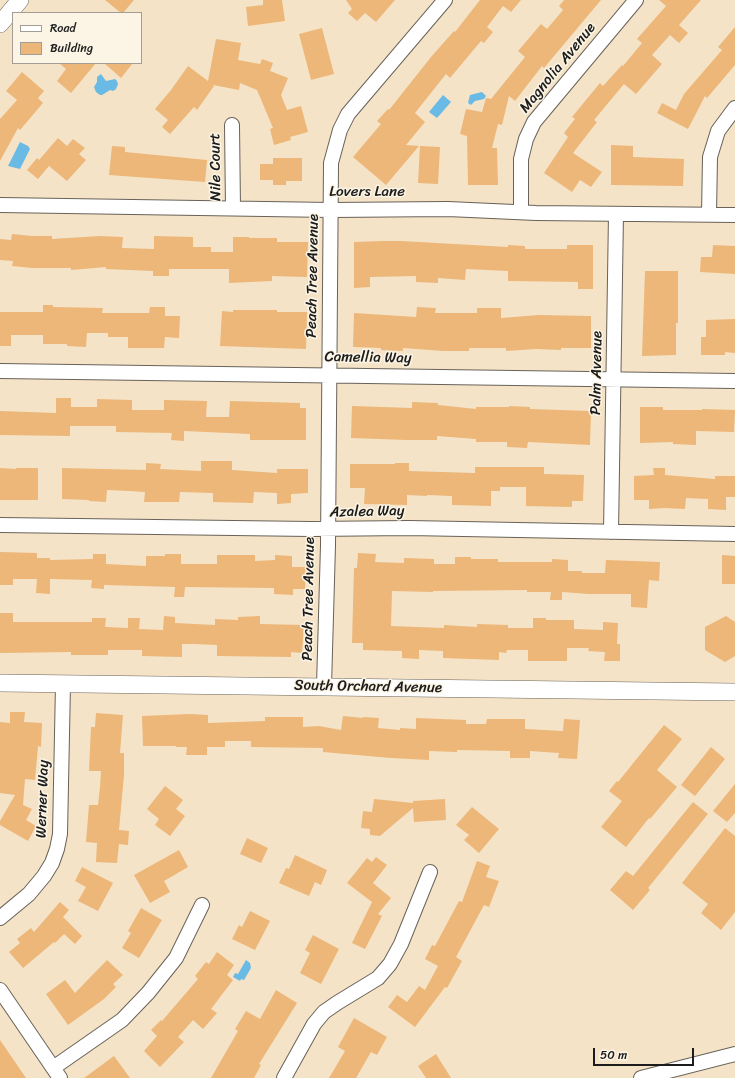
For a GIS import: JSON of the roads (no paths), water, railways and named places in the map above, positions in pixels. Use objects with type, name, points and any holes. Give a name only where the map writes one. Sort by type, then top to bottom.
[{"type":"street","points":[[0,24],[20,0]]},
{"type":"street","name":"Peach Tree Avenue","points":[[324,686],[328,529],[332,163],[340,130],[348,114],[445,0]]},
{"type":"street","name":"Magnolia Avenue","points":[[521,212],[521,159],[526,139],[534,122],[636,0]]},
{"type":"street","points":[[709,214],[710,157],[718,131],[735,108]]},
{"type":"street","name":"Nile Court","points":[[232,125],[233,208]]},
{"type":"street","name":"Lovers Lane","points":[[0,205],[331,210],[448,209],[616,214],[735,215]]},
{"type":"street","name":"Palm Avenue","points":[[611,532],[616,214]]},
{"type":"street","name":"Camellia Way","points":[[0,371],[735,381]]},
{"type":"street","name":"Azalea Way","points":[[0,525],[328,529],[409,528],[735,534]]},
{"type":"street","name":"South Orchard Avenue","points":[[0,683],[735,692]]},
{"type":"street","name":"Werner Way","points":[[0,918],[29,894],[44,876],[58,850],[60,834],[63,684]]},
{"type":"street","points":[[284,1078],[314,1024],[324,1012],[378,978],[390,964],[401,944],[430,872]]},
{"type":"street","points":[[0,990],[57,1073],[122,1020],[148,993],[176,958],[202,905]]},
{"type":"street","points":[[641,1078],[735,1054]]},
{"type":"water","points":[[101,74],[106,81],[115,79],[117,81],[118,84],[116,89],[113,91],[110,90],[102,95],[96,92],[94,87],[97,82],[97,77]]},
{"type":"water","points":[[482,92],[486,96],[484,99],[475,101],[471,105],[468,103],[470,95]]},
{"type":"water","points":[[443,95],[451,102],[437,118],[429,112]]},
{"type":"water","points":[[20,142],[28,146],[30,149],[20,169],[8,166]]},
{"type":"water","points":[[246,960],[250,963],[251,968],[244,980],[241,979],[240,981],[233,977],[235,973],[238,974]]}]
